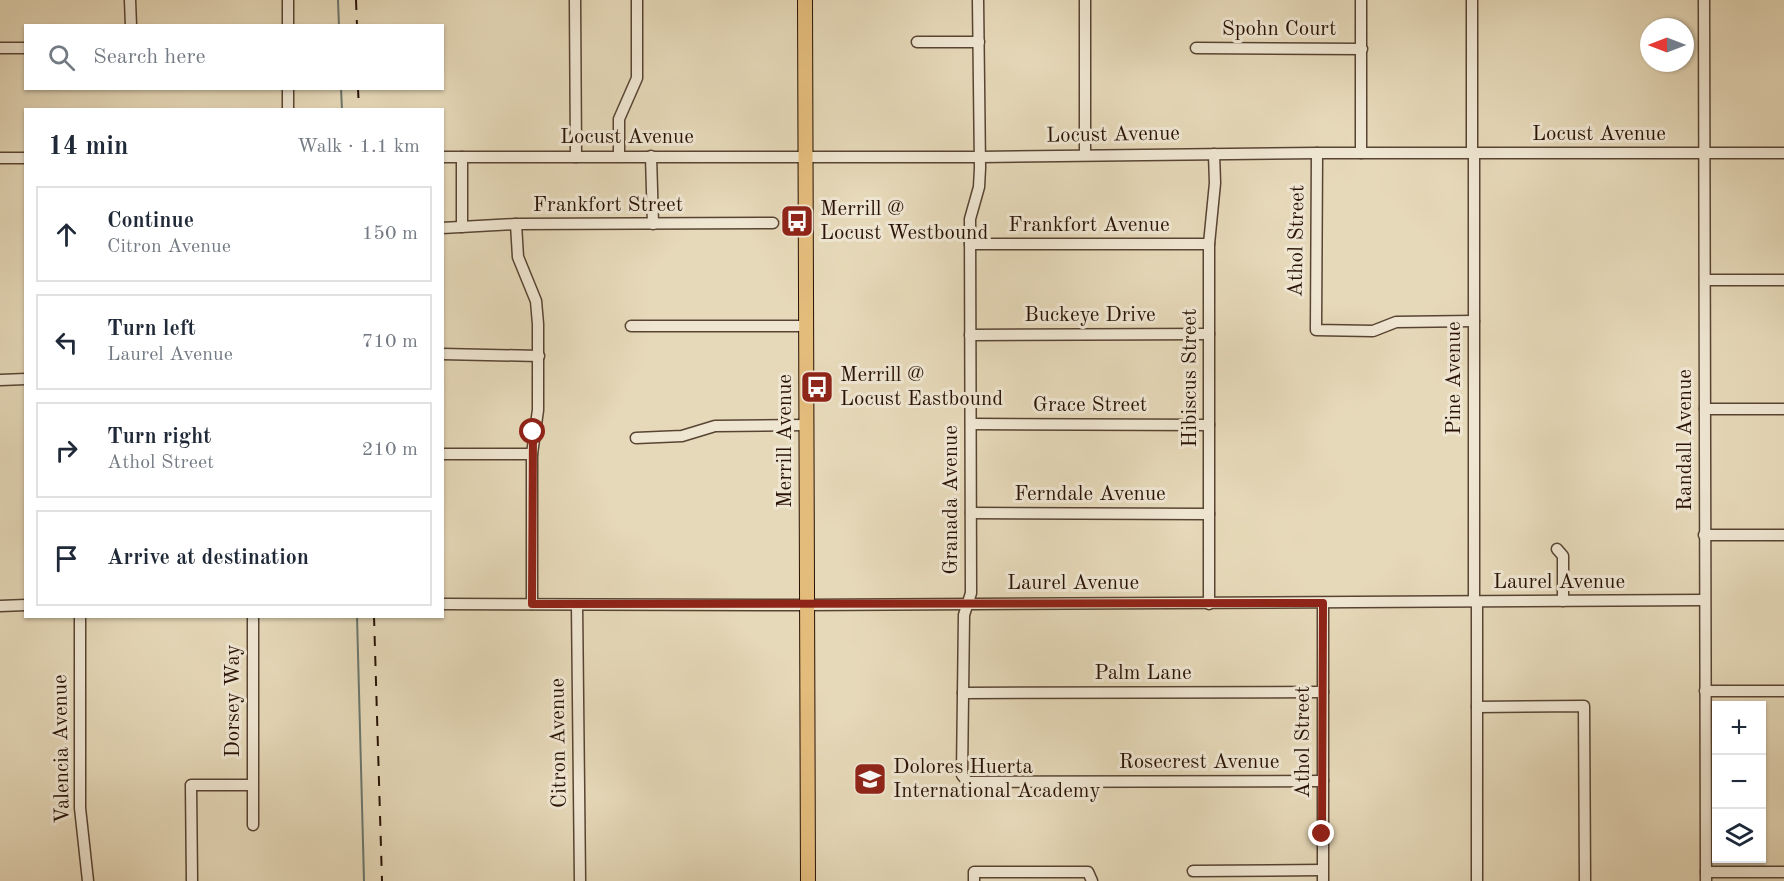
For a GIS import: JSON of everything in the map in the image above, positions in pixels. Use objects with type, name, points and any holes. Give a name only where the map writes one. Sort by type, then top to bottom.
[{"type":"main road","name":"Merrill Avenue","points":[[805,0],[808,881]]},
{"type":"street","points":[[130,0],[131,24]]},
{"type":"street","points":[[288,0],[288,24]]},
{"type":"street","points":[[575,0],[576,157]]},
{"type":"street","points":[[619,156],[619,119],[637,78],[638,0]]},
{"type":"street","name":"Granada Avenue","points":[[968,782],[962,775],[963,693],[964,615],[971,593],[970,219],[979,188],[978,0]]},
{"type":"street","points":[[1085,0],[1085,154]]},
{"type":"street","points":[[1361,0],[1361,153]]},
{"type":"street","name":"Pine Avenue","points":[[1472,0],[1477,881]]},
{"type":"street","name":"Randall Avenue","points":[[1704,0],[1706,877]]},
{"type":"street","points":[[917,42],[979,42]]},
{"type":"street","points":[[0,48],[24,48]]},
{"type":"street","name":"Spohn Court","points":[[1196,48],[1362,50]]},
{"type":"street","points":[[288,90],[288,108]]},
{"type":"street","name":"Athol Street","points":[[1317,153],[1316,330],[1373,331],[1396,322],[1474,321]]},
{"type":"street","name":"Locust Avenue","points":[[444,157],[1784,153]]},
{"type":"street","name":"Hibiscus Street","points":[[1209,603],[1209,244],[1215,183],[1214,154]]},
{"type":"street","points":[[651,156],[652,224]]},
{"type":"street","points":[[462,157],[462,227]]},
{"type":"street","points":[[0,158],[24,158]]},
{"type":"street","name":"Frankfort Street","points":[[444,228],[516,224],[773,223]]},
{"type":"street","points":[[516,224],[518,257],[536,301],[539,356],[538,410],[532,454],[532,604]]},
{"type":"street","name":"Frankfort Avenue","points":[[970,244],[1209,244]]},
{"type":"street","points":[[1705,280],[1784,280]]},
{"type":"street","points":[[631,326],[805,326]]},
{"type":"street","name":"Buckeye Drive","points":[[970,335],[1209,334]]},
{"type":"street","points":[[444,354],[539,356]]},
{"type":"street","points":[[0,380],[24,380]]},
{"type":"street","points":[[1705,409],[1784,409]]},
{"type":"street","name":"Grace Street","points":[[971,424],[1209,425]]},
{"type":"street","points":[[636,438],[682,436],[715,426],[806,425]]},
{"type":"street","points":[[444,454],[532,454]]},
{"type":"street","name":"Ferndale Avenue","points":[[971,513],[1209,514]]},
{"type":"street","points":[[1704,535],[1784,535]]},
{"type":"street","points":[[1557,549],[1563,556],[1563,601]]},
{"type":"street","name":"Laurel Avenue","points":[[444,604],[806,605],[1704,600]]},
{"type":"street","name":"Athol Street","points":[[1322,876],[1323,603]]},
{"type":"street","points":[[0,606],[24,605]]},
{"type":"street","name":"Citron Avenue","points":[[577,605],[580,881]]},
{"type":"street","name":"Valencia Avenue","points":[[80,618],[80,808],[88,881]]},
{"type":"street","name":"Dorsey Way","points":[[253,618],[255,700],[253,825]]},
{"type":"street","points":[[1705,691],[1784,691]]},
{"type":"street","name":"Palm Lane","points":[[963,693],[1323,692]]},
{"type":"street","points":[[1477,707],[1584,706],[1585,881]]},
{"type":"street","name":"Rosecrest Avenue","points":[[968,782],[1323,781]]},
{"type":"street","name":"Dorsey Way","points":[[192,881],[191,785],[252,785]]},
{"type":"street","points":[[1193,871],[1322,876]]},
{"type":"street","points":[[1706,877],[1784,872]]},
{"type":"street","points":[[974,877],[1090,876]]},
{"type":"waterway","points":[[338,0],[339,24]]},
{"type":"waterway","points":[[341,90],[342,108]]},
{"type":"waterway","points":[[357,618],[364,881]]},
{"type":"railway","points":[[356,0],[357,24]]},
{"type":"railway","points":[[358,90],[359,108]]},
{"type":"railway","points":[[374,618],[382,881]]},
{"type":"place","name":"Merrill @ Locust Westbound","points":[[797,221]]},
{"type":"place","name":"Merrill @ Locust Eastbound","points":[[817,387]]},
{"type":"place","name":"Dolores Huerta International Academy","points":[[870,779]]},
{"type":"route","points":[[533,432],[532,604],[1323,603],[1322,834]]}]
